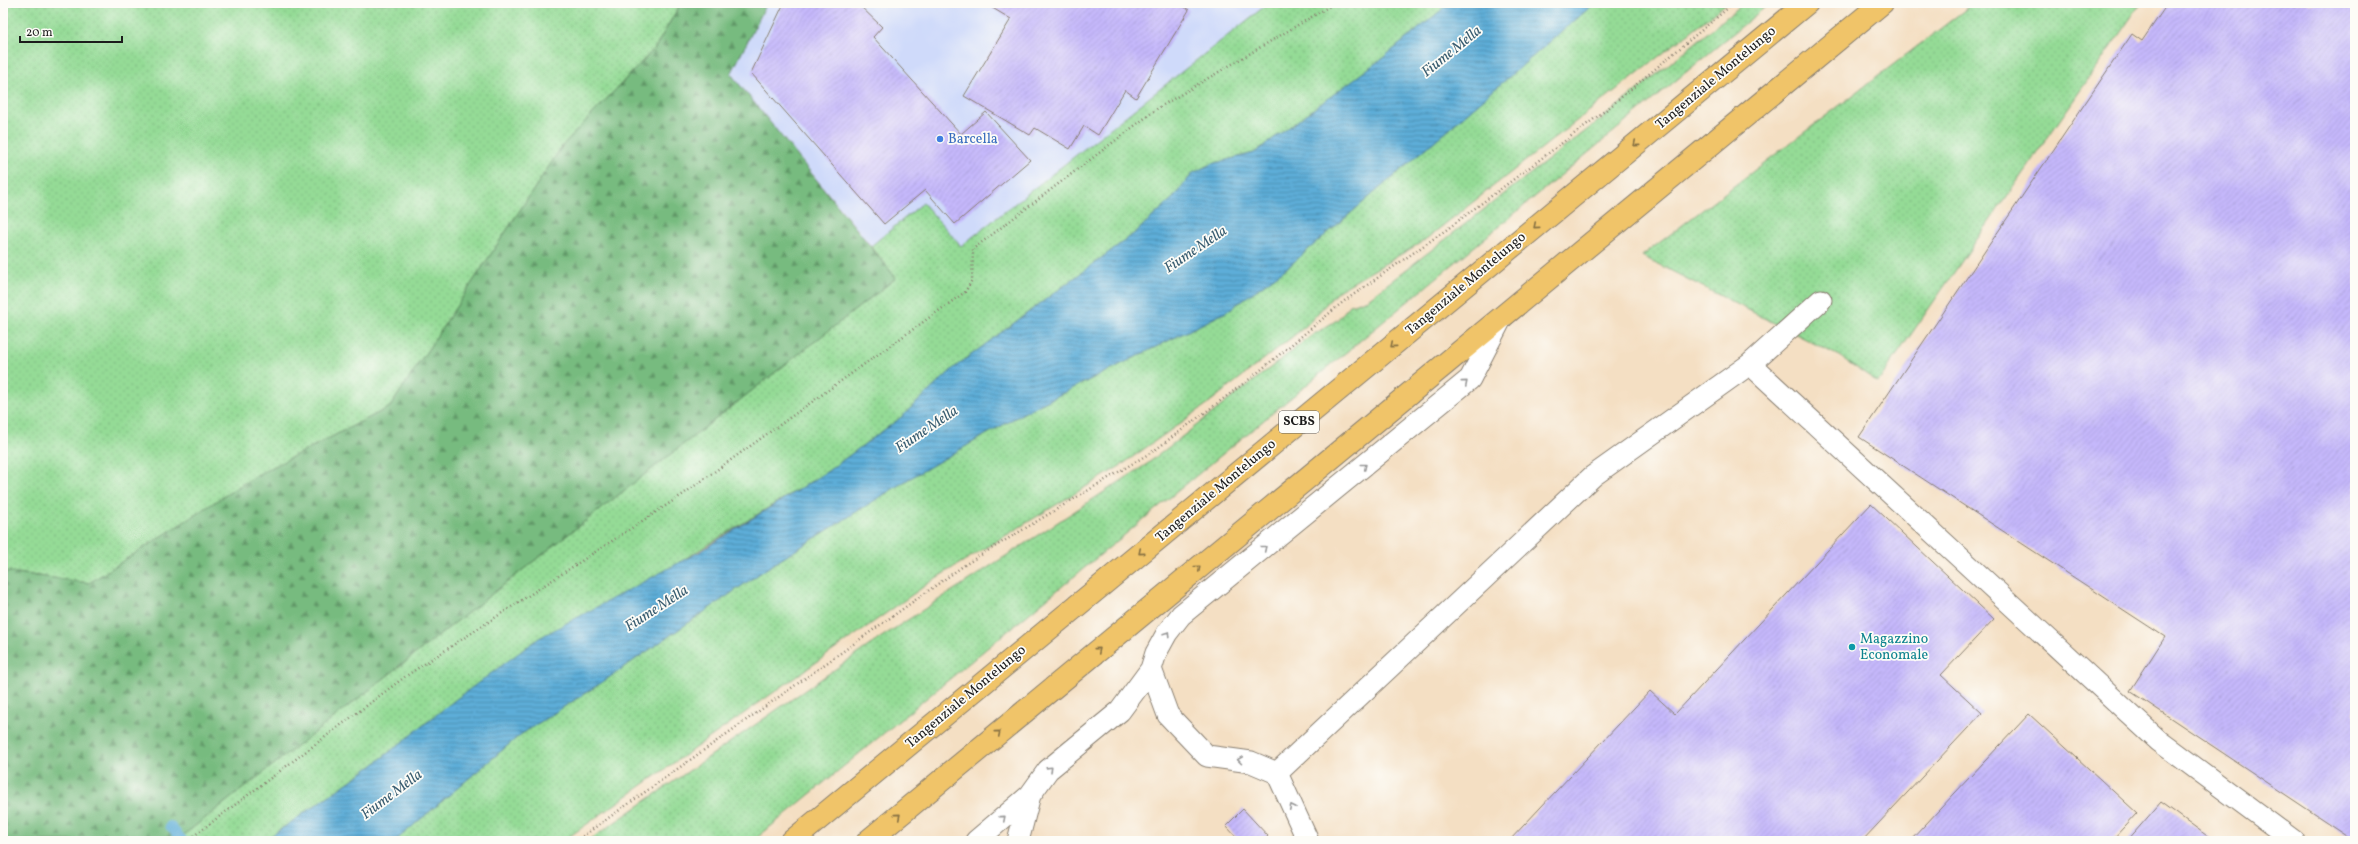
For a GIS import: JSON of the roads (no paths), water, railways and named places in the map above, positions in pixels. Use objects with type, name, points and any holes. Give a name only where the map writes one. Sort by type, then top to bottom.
[{"type":"highway","name":"Tangenziale Montelungo","points":[[792,841],[1807,3]]},
{"type":"highway","points":[[868,841],[1882,3]]},
{"type":"lane","points":[[1277,774],[1593,476],[1750,364],[1821,300]]},
{"type":"lane","points":[[976,841],[1030,795],[1048,770],[1120,711],[1150,669],[1166,632],[1181,615],[1470,379],[1503,316]]},
{"type":"lane","points":[[1750,364],[2159,741],[2294,841]]},
{"type":"lane","points":[[1150,669],[1168,715],[1207,756],[1251,762],[1277,774],[1308,841]]},
{"type":"lane","points":[[1018,841],[1030,795]]},
{"type":"water","name":"Fiume Mella","points":[[1450,3],[1595,3],[1288,267],[1226,312],[1027,411],[907,480],[769,567],[604,681],[520,735],[395,841],[264,841],[373,765],[455,700],[539,638],[699,552],[828,471],[899,419],[955,367],[1136,232],[1173,198],[1193,173],[1211,164],[1254,153],[1384,57]]},
{"type":"waterway","points":[[170,826],[183,841]]},
{"type":"place","name":"Barcella","points":[[940,139]]},
{"type":"place","name":"Magazzino Economale","points":[[1852,647]]}]
